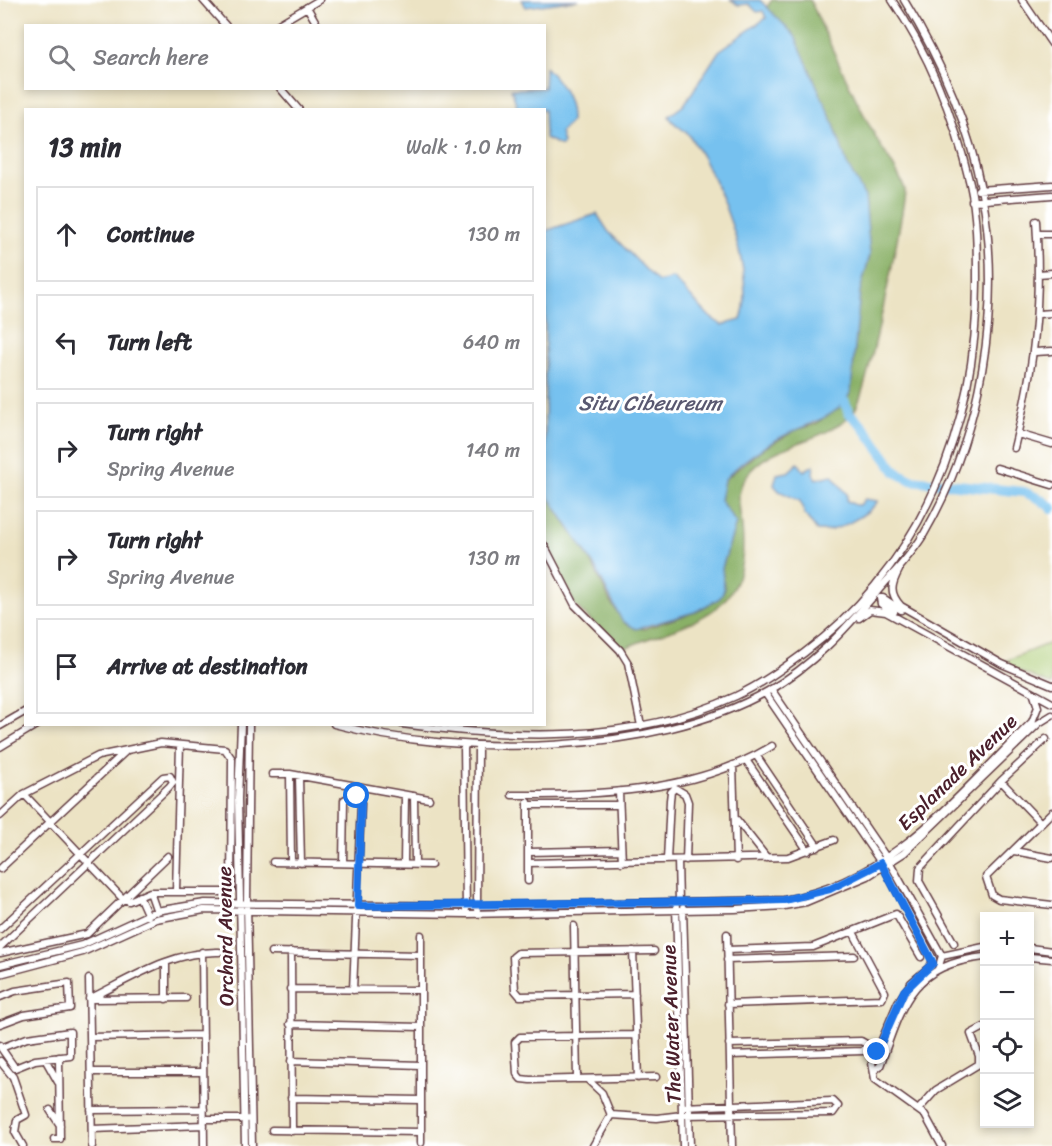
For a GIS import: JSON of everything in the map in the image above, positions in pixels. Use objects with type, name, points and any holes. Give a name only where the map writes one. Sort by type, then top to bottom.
[{"type":"street","points":[[203,0],[224,24]]},
{"type":"street","points":[[278,24],[319,0]]},
{"type":"street","points":[[417,726],[493,734],[586,732],[641,726],[690,713],[738,695],[786,666],[832,632],[878,584],[914,531],[936,489],[962,415],[975,339],[977,258],[971,191],[938,86],[891,0]]},
{"type":"street","points":[[343,726],[419,742],[464,745],[582,742],[652,734],[716,715],[768,691],[824,652],[854,622],[902,564],[923,536],[946,490],[971,418],[985,344],[988,297],[981,189],[950,86],[904,0]]},
{"type":"street","points":[[1022,0],[1051,40]]},
{"type":"street","points":[[307,7],[317,24]]},
{"type":"street","points":[[282,90],[297,108]]},
{"type":"street","points":[[971,191],[1052,185]]},
{"type":"street","points":[[972,201],[1052,195]]},
{"type":"street","points":[[1014,448],[1035,352],[1039,314],[1036,221]]},
{"type":"street","points":[[1037,234],[1052,234]]},
{"type":"street","points":[[1038,274],[1052,273]]},
{"type":"street","points":[[1039,314],[1052,313]]},
{"type":"street","points":[[1035,352],[1052,351]]},
{"type":"street","points":[[1018,434],[1052,444]]},
{"type":"street","points":[[997,468],[1052,485]]},
{"type":"street","points":[[546,549],[575,604],[623,653],[628,663],[641,726]]},
{"type":"street","points":[[902,564],[891,589],[892,597],[919,618],[1002,664],[1049,683]]},
{"type":"street","points":[[919,618],[914,619],[880,598],[881,604],[939,642]]},
{"type":"street","points":[[854,622],[870,610],[877,609],[1052,703]]},
{"type":"street","points":[[768,691],[892,858],[921,920],[942,956],[938,969]]},
{"type":"street","points":[[768,691],[882,865],[933,963],[911,983],[898,1002],[872,1063],[877,1081],[929,1119],[942,1146]]},
{"type":"street","name":"Esplanade Avenue","points":[[892,858],[1032,722],[1038,707],[1034,695]]},
{"type":"street","points":[[0,726],[24,712]]},
{"type":"street","name":"Esplanade Avenue","points":[[882,865],[933,827],[1039,723],[1052,715]]},
{"type":"street","points":[[0,747],[35,726]]},
{"type":"street","name":"Orchard Avenue","points":[[241,726],[238,799],[244,907],[248,1119],[252,1146]]},
{"type":"street","name":"Orchard Avenue","points":[[244,907],[249,726]]},
{"type":"street","points":[[445,744],[446,730]]},
{"type":"street","points":[[493,734],[494,745]]},
{"type":"street","points":[[954,943],[924,890],[918,873],[1001,781],[1046,739]]},
{"type":"street","points":[[0,816],[24,794],[98,756],[160,743],[225,749],[232,759],[231,886],[227,892],[150,892],[129,901],[122,898],[24,794]]},
{"type":"street","points":[[176,891],[180,745]]},
{"type":"street","points":[[464,745],[467,914]]},
{"type":"street","points":[[478,745],[478,914]]},
{"type":"street","points":[[512,795],[619,792],[698,778],[746,760],[772,746]]},
{"type":"street","points":[[0,869],[126,751]]},
{"type":"street","points":[[756,755],[818,847]]},
{"type":"street","points":[[746,760],[808,851]]},
{"type":"street","points":[[733,765],[736,860]]},
{"type":"street","points":[[272,774],[290,774],[429,799]]},
{"type":"street","points":[[290,774],[291,862]]},
{"type":"street","points":[[0,929],[163,777],[170,776],[173,782],[169,787],[87,862],[0,947]]},
{"type":"street","points":[[299,777],[301,862]]},
{"type":"street","points":[[1001,781],[1041,823]]},
{"type":"street","points":[[667,860],[670,796],[675,788],[685,794],[688,802],[686,860]]},
{"type":"street","points":[[619,792],[622,862]]},
{"type":"street","points":[[343,863],[344,800],[353,795],[361,802],[353,990]]},
{"type":"street","points":[[528,795],[528,882]]},
{"type":"street","points":[[404,864],[405,796]]},
{"type":"street","points":[[414,796],[414,864]]},
{"type":"street","points":[[528,805],[619,805]]},
{"type":"street","points":[[1052,812],[986,877],[992,895],[1004,900],[1052,905]]},
{"type":"street","points":[[736,820],[747,830],[767,858]]},
{"type":"street","points":[[528,863],[788,857],[834,840]]},
{"type":"street","points":[[529,852],[621,850]]},
{"type":"street","points":[[1014,851],[1052,858]]},
{"type":"street","points":[[0,953],[87,934],[168,856]]},
{"type":"street","points":[[678,860],[679,902]]},
{"type":"street","points":[[273,862],[431,865]]},
{"type":"street","points":[[357,910],[784,900],[804,897],[839,885],[882,865]]},
{"type":"street","points":[[0,965],[82,945],[156,911],[205,903],[244,907],[467,914],[684,910],[794,904],[840,890],[882,865]]},
{"type":"street","points":[[150,892],[159,918]]},
{"type":"street","points":[[139,896],[150,922]]},
{"type":"street","name":"The Water Avenue","points":[[679,902],[684,910],[685,938],[686,1111],[683,1146]]},
{"type":"street","name":"The Water Avenue","points":[[679,902],[676,910],[677,938],[686,1111],[690,1146]]},
{"type":"street","points":[[0,974],[83,952],[159,918],[204,910],[244,907]]},
{"type":"street","points":[[727,950],[813,947],[897,914],[921,957]]},
{"type":"street","points":[[574,926],[577,1078]]},
{"type":"street","points":[[728,1004],[882,999],[885,992],[853,932]]},
{"type":"street","points":[[421,934],[422,1143]]},
{"type":"street","points":[[727,934],[732,1146]]},
{"type":"street","points":[[677,938],[685,938]]},
{"type":"street","points":[[942,956],[980,948]]},
{"type":"street","points":[[1034,949],[1052,951]]},
{"type":"street","points":[[633,951],[638,1078]]},
{"type":"street","points":[[635,994],[520,996],[515,990],[513,957],[518,953],[654,951]]},
{"type":"street","points":[[89,999],[166,962],[202,952],[219,952]]},
{"type":"street","points":[[202,952],[204,1146]]},
{"type":"street","points":[[271,952],[420,955]]},
{"type":"street","points":[[291,952],[292,1131]]},
{"type":"street","points":[[727,960],[854,956]]},
{"type":"street","points":[[1034,957],[1052,959]]},
{"type":"street","points":[[875,1070],[880,1066],[910,993],[938,969],[980,958]]},
{"type":"street","points":[[166,962],[166,999]]},
{"type":"street","points":[[89,979],[92,1146]]},
{"type":"street","points":[[0,997],[15,991],[69,982],[70,1008],[24,1015],[0,1024]]},
{"type":"street","points":[[290,989],[420,990]]},
{"type":"street","points":[[89,999],[186,998]]},
{"type":"street","points":[[290,1024],[421,1027]]},
{"type":"street","points":[[918,1110],[936,1090],[979,1064],[979,1056],[971,1034],[980,1029]]},
{"type":"street","points":[[70,1032],[70,1056],[45,1059],[15,1068],[1,1047],[27,1038],[70,1032]]},
{"type":"street","points":[[90,1037],[203,1035]]},
{"type":"street","points":[[636,1035],[520,1037],[515,1042],[517,1074],[520,1079],[656,1077]]},
{"type":"street","points":[[729,1044],[861,1041],[868,1045],[863,1052],[730,1055]]},
{"type":"street","points":[[54,1139],[60,1139],[59,1057]]},
{"type":"street","points":[[45,1059],[59,1084]]},
{"type":"street","points":[[0,1061],[13,1077],[26,1115],[17,1120],[15,1128],[23,1146]]},
{"type":"street","points":[[291,1061],[421,1065]]},
{"type":"street","points":[[91,1072],[203,1072]]},
{"type":"street","points":[[587,1079],[602,1093],[610,1115],[593,1146]]},
{"type":"street","points":[[291,1098],[421,1100]]},
{"type":"street","points":[[610,1115],[657,1118],[686,1111],[731,1105],[835,1101],[838,1106],[833,1113],[731,1114],[686,1111]]},
{"type":"street","points":[[91,1110],[204,1109]]},
{"type":"street","points":[[50,1110],[60,1125]]},
{"type":"street","points":[[92,1129],[248,1119]]},
{"type":"street","name":"Orchard Avenue","points":[[245,1146],[248,1119]]},
{"type":"street","points":[[272,1130],[421,1132]]},
{"type":"green space","points":[[772,0],[810,0],[860,108],[904,187],[898,235],[884,306],[867,374],[854,411],[829,430],[771,455],[758,464],[743,481],[739,494],[742,558],[737,582],[725,599],[710,612],[691,623],[620,650],[575,605],[546,547],[546,493],[590,559],[611,603],[626,624],[644,629],[695,612],[720,598],[724,590],[722,568],[736,523],[720,500],[724,480],[761,450],[796,430],[816,424],[848,397],[851,391],[860,291],[870,255],[865,197],[847,164],[834,125],[795,37],[766,8]]},
{"type":"green space","points":[[1052,642],[1052,685],[1000,663]]},
{"type":"water","points":[[522,0],[578,0],[526,7]]},
{"type":"water","name":"Situ Cibeureum","points":[[731,0],[760,0],[795,36],[834,125],[847,164],[865,197],[870,255],[860,291],[851,391],[847,399],[835,411],[767,445],[739,465],[724,480],[720,500],[736,523],[722,568],[724,590],[720,598],[695,612],[636,629],[622,621],[594,565],[546,493],[546,231],[597,214],[608,231],[659,282],[673,278],[710,317],[722,325],[741,320],[745,300],[744,277],[732,226],[702,156],[689,135],[669,116],[684,105],[719,51],[766,18],[763,11],[757,12],[749,4],[738,5]]},
{"type":"water","points":[[546,68],[560,85],[571,113],[571,121],[560,133],[563,143],[561,146],[546,138],[546,108],[518,108],[511,90],[546,90]]},
{"type":"water","points":[[798,463],[804,471],[814,465],[813,474],[816,479],[832,475],[847,494],[847,501],[855,505],[860,505],[865,499],[878,501],[867,512],[841,527],[817,531],[805,515],[800,501],[779,491],[774,485],[777,474],[788,472]]},
{"type":"waterway","points":[[845,402],[849,413],[862,425],[896,472],[911,480],[1024,492],[1040,499],[1052,508]]},
{"type":"route","points":[[357,796],[361,802],[358,906],[784,900],[830,889],[881,863],[933,959],[933,963],[904,991],[877,1052]]}]
